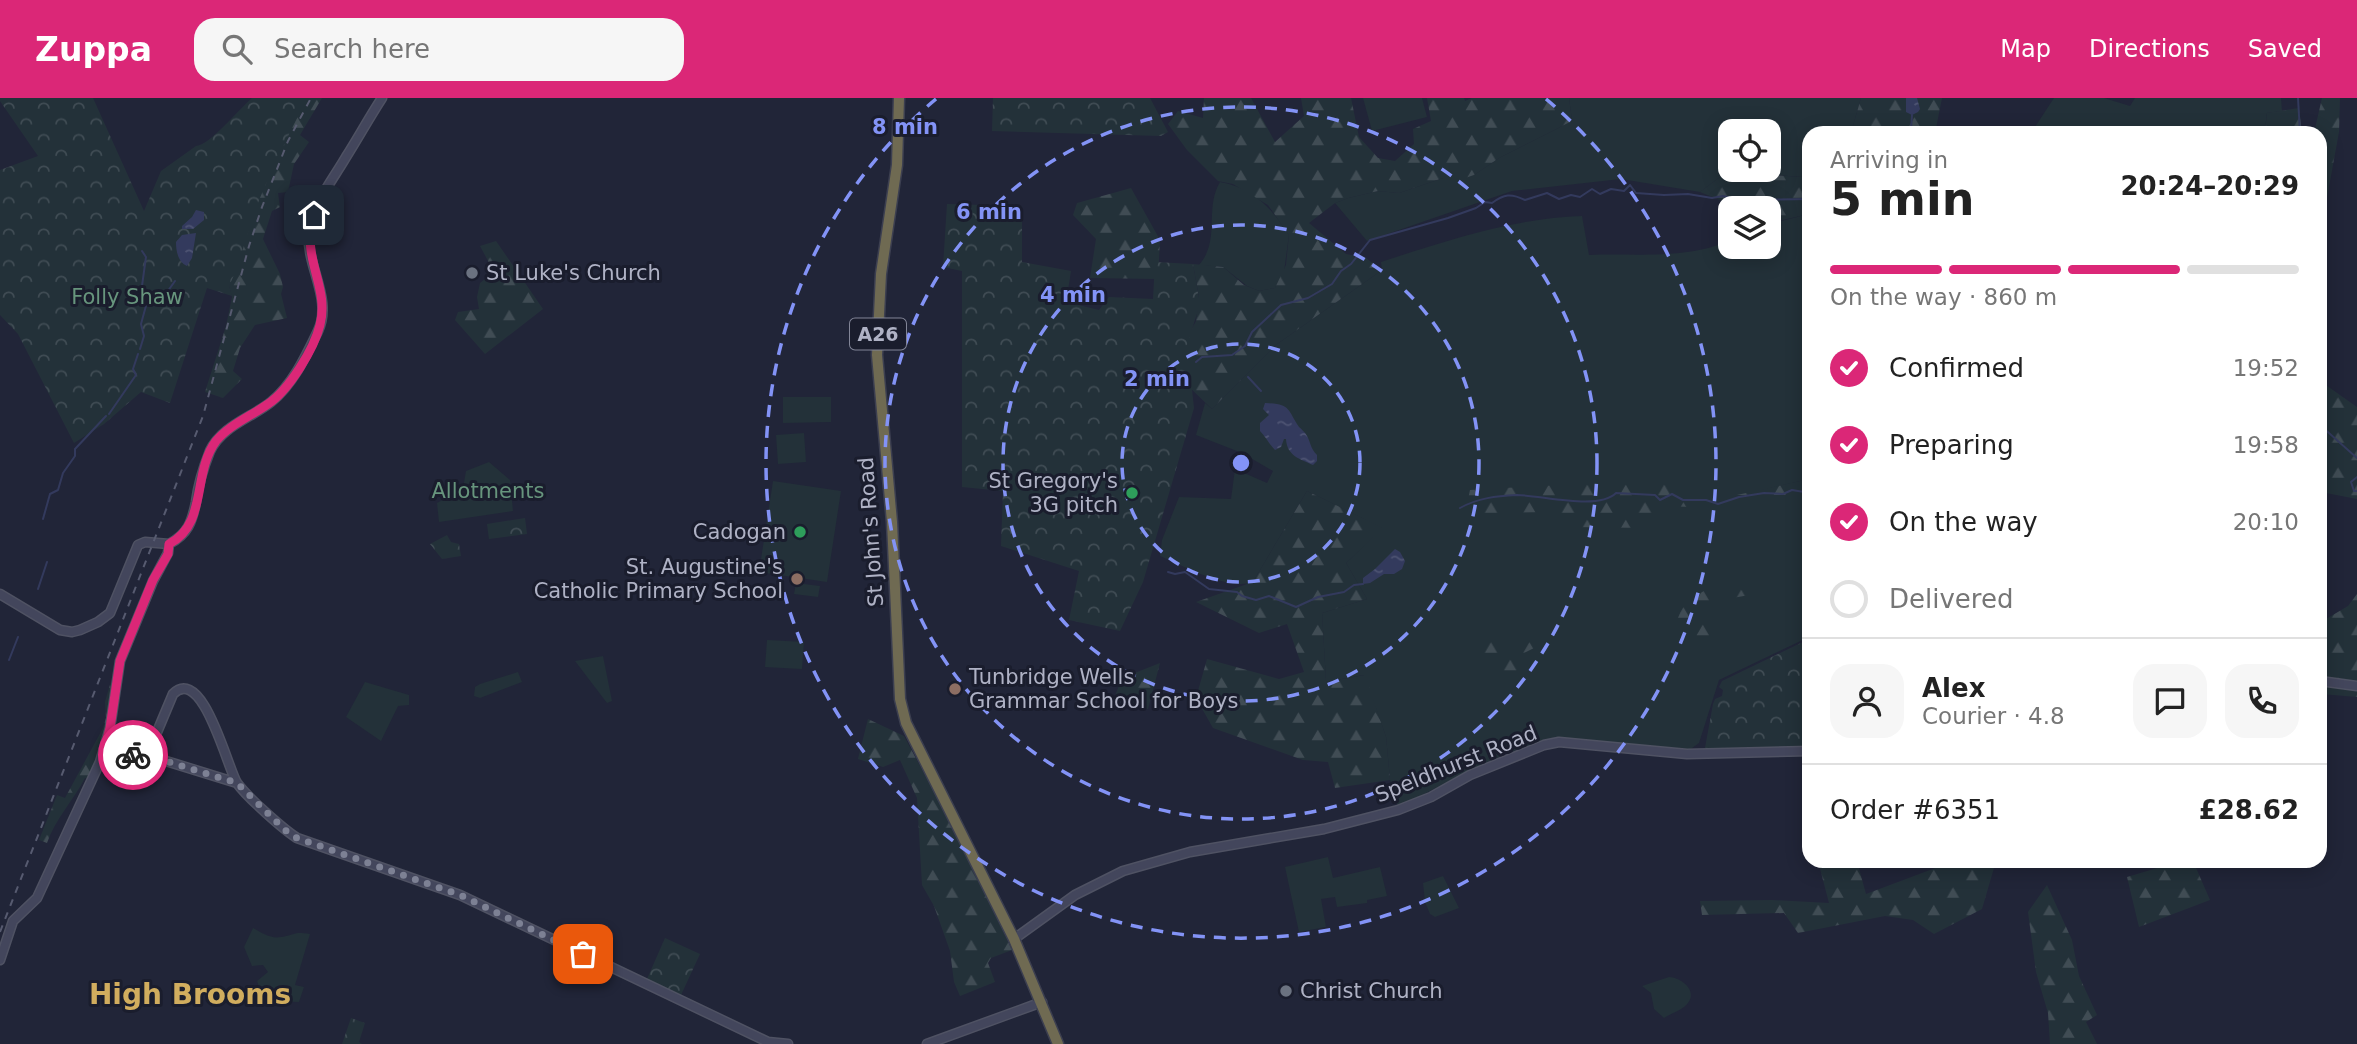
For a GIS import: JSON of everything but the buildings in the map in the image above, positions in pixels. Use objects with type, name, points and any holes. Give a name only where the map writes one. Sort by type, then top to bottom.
[{"type":"highway","name":"St John's Road","points":[[899,98],[897,164],[881,274],[877,355],[892,522],[900,699],[906,723],[1014,939]]},
{"type":"highway","name":"A26","points":[[1014,939],[1058,1044]]},
{"type":"street","points":[[0,594],[60,630],[76,632],[98,622],[110,612],[138,545],[145,542],[169,544],[181,538],[189,528],[210,452],[216,441],[270,403],[285,389],[320,327],[323,309],[309,231],[320,200],[382,98]]},
{"type":"street","points":[[0,960],[13,921],[37,898],[104,750],[120,661],[153,580],[168,554],[169,544]]},
{"type":"street","points":[[2327,682],[2357,686]]},
{"type":"street","points":[[140,755],[152,744],[173,694],[178,689],[185,689],[194,694],[207,710],[218,731],[237,783],[285,830],[297,838],[460,895],[768,1042],[788,1044]]},
{"type":"street","name":"Speldhurst Road","points":[[1014,939],[1074,895],[1123,871],[1190,852],[1324,829],[1398,810],[1431,797],[1469,775],[1544,745],[1559,742],[1687,754],[1802,751]]},
{"type":"street","points":[[104,750],[122,755],[140,755],[237,783]]},
{"type":"street","points":[[928,1044],[1042,1002]]},
{"type":"green space","name":"Folly Shaw","points":[[0,98],[93,98],[144,211],[161,171],[209,140],[252,98],[307,98],[254,213],[229,286],[232,296],[207,288],[170,403],[141,392],[104,424],[74,443],[18,334],[0,315],[0,170],[38,156]]},
{"type":"green space","points":[[294,98],[322,98],[300,135],[309,142],[294,164],[288,192],[278,193],[280,207],[272,211],[263,239],[280,274],[283,287],[281,294],[287,318],[255,325],[240,348],[233,371],[242,379],[223,398],[205,392],[226,326],[232,297],[229,286],[242,233]]},
{"type":"green space","points":[[993,98],[1150,98],[1168,132],[1161,136],[992,131]]},
{"type":"green space","points":[[1204,98],[1251,98],[1275,142],[1304,116],[1301,98],[1351,98],[1359,137],[1378,158],[1395,161],[1414,144],[1413,129],[1431,121],[1427,98],[1464,98],[1465,101],[1472,98],[1569,98],[1572,121],[1499,158],[1474,175],[1450,183],[1443,178],[1399,193],[1378,191],[1348,198],[1335,203],[1309,223],[1346,254],[1366,258],[1382,270],[1277,344],[1212,409],[1184,382],[1180,352],[1196,321],[1199,297],[1193,264],[1223,267],[1244,285],[1259,291],[1275,288],[1286,265],[1289,235],[1268,205],[1233,184],[1218,181],[1187,150],[1168,124],[1178,111],[1203,118]]},
{"type":"green space","points":[[1363,98],[1422,98],[1427,117],[1372,131]]},
{"type":"green space","points":[[1569,98],[1861,98],[1853,126],[1802,126],[1802,177],[1781,176],[1781,119],[1718,119],[1718,179],[1700,192],[1621,179],[1512,191],[1367,241],[1335,203],[1378,191],[1399,193],[1443,178],[1474,175],[1499,158],[1572,121]]},
{"type":"green space","points":[[1861,98],[1942,98],[1936,126],[1853,126]]},
{"type":"green space","points":[[2054,98],[2104,98],[2130,106],[2135,98],[2281,98],[2282,111],[2267,113],[2265,126],[2036,126]]},
{"type":"green space","points":[[2322,98],[2340,98],[2339,132],[2327,198],[2327,126],[2316,126]]},
{"type":"green space","points":[[2299,108],[2301,126],[2266,126],[2267,113]]},
{"type":"green space","points":[[1781,176],[1802,177],[1802,216],[1781,220],[1781,196],[1718,196],[1718,199],[1700,192],[1718,179],[1718,182],[1781,182]]},
{"type":"green space","points":[[1220,182],[1252,194],[1276,216],[1289,235],[1284,272],[1275,288],[1259,291],[1247,286],[1223,267],[1199,265],[1209,245],[1213,203]]},
{"type":"green space","points":[[1131,188],[1160,240],[1158,279],[1090,278],[1096,239],[1073,215],[1077,203]]},
{"type":"green space","points":[[947,204],[1022,206],[1022,262],[1071,271],[1066,302],[1099,310],[1109,297],[1153,299],[1155,262],[1193,264],[1200,304],[1187,345],[1194,408],[1143,582],[1120,631],[1069,620],[1079,571],[1001,546],[1003,491],[962,487],[962,271],[943,267]]},
{"type":"green space","points":[[1582,216],[1589,255],[1679,253],[1718,245],[1718,259],[1781,259],[1781,221],[1802,216],[1802,481],[1741,495],[1802,495],[1802,640],[1719,680],[1699,743],[1688,751],[1559,739],[1538,743],[1477,767],[1398,807],[1390,780],[1386,737],[1364,675],[1326,682],[1322,613],[1367,599],[1346,563],[1382,528],[1307,491],[1253,582],[1243,584],[1219,580],[1160,556],[1162,540],[1179,497],[1231,499],[1235,469],[1267,483],[1273,471],[1242,453],[1196,435],[1205,403],[1212,409],[1277,344],[1382,270],[1381,262],[1455,239],[1531,221]]},
{"type":"green space","points":[[496,241],[543,309],[485,354],[455,320],[458,312],[479,309],[477,297],[480,283],[494,272],[480,246]]},
{"type":"green space","points":[[2327,386],[2357,407],[2357,499],[2327,493]]},
{"type":"green space","points":[[783,397],[831,397],[831,422],[783,423]]},
{"type":"green space","points":[[804,433],[806,462],[778,464],[776,435]]},
{"type":"green space","name":"Allotments","points":[[489,462],[510,480],[513,511],[439,522],[437,503],[463,488],[466,471]]},
{"type":"green space","points":[[1665,479],[1694,507],[1661,506],[1649,528],[1571,527],[1549,512],[1465,514],[1470,490]]},
{"type":"green space","name":"Cadogan","points":[[773,481],[841,491],[827,582],[759,572]]},
{"type":"green space","points":[[1802,481],[1802,495],[1737,495]]},
{"type":"green space","points":[[1307,491],[1383,528],[1346,563],[1367,599],[1322,613],[1326,682],[1365,675],[1386,737],[1390,780],[1335,788],[1328,762],[1303,760],[1213,728],[1196,698],[1207,659],[1279,679],[1304,672],[1287,624],[1259,633],[1196,602],[1253,582]]},
{"type":"green space","points":[[525,518],[527,534],[489,539],[487,524]]},
{"type":"green space","points":[[447,535],[451,542],[459,544],[461,556],[442,559],[430,544]]},
{"type":"green space","points":[[796,583],[820,586],[818,597],[794,594]]},
{"type":"green space","points":[[1757,587],[1761,593],[1715,601],[1710,646],[1694,647],[1681,636],[1676,623],[1684,602],[1704,591]]},
{"type":"green space","points":[[2357,594],[2357,697],[2327,694],[2327,618],[2348,606]]},
{"type":"green space","points":[[1529,635],[1538,646],[1518,656],[1521,678],[1503,684],[1495,668],[1484,659],[1481,647],[1490,638]]},
{"type":"green space","points":[[767,640],[804,642],[802,669],[765,667]]},
{"type":"green space","points":[[1802,642],[1802,748],[1732,751],[1705,748],[1713,704],[1715,699],[1722,696],[1723,690],[1719,687],[1722,681]]},
{"type":"green space","points":[[603,656],[612,701],[607,703],[575,661]]},
{"type":"green space","points":[[1160,663],[1148,709],[1113,701],[1122,678]]},
{"type":"green space","points":[[518,672],[522,682],[480,698],[474,696],[475,687],[480,684]]},
{"type":"green space","points":[[111,681],[108,731],[88,779],[85,778],[59,818],[47,843],[39,840],[57,795],[65,798],[103,728],[106,718],[105,702]]},
{"type":"green space","points":[[365,682],[409,695],[409,705],[398,706],[381,741],[346,717]]},
{"type":"green space","points":[[868,719],[904,736],[952,826],[1012,950],[991,958],[988,963],[995,982],[960,996],[954,982],[950,951],[934,906],[922,885],[917,798],[900,760],[883,767],[858,759]]},
{"type":"green space","points":[[1328,857],[1333,878],[1380,867],[1387,896],[1367,900],[1367,903],[1337,907],[1335,897],[1321,899],[1326,927],[1299,932],[1285,867]]},
{"type":"green space","points":[[1820,868],[1859,868],[1866,894],[1935,868],[1994,868],[1982,909],[1934,934],[1913,920],[1885,916],[1798,933],[1784,913],[1702,915],[1700,901],[1772,900],[1829,903]]},
{"type":"green space","points":[[2157,868],[2196,868],[2210,900],[2139,927],[2127,877]]},
{"type":"green space","points":[[1443,876],[1459,908],[1435,917],[1430,914],[1425,902],[1423,883]]},
{"type":"green space","points":[[2047,885],[2072,940],[2079,976],[2097,1015],[2086,1022],[2097,1044],[2050,1044],[2048,1013],[2036,972],[2028,912]]},
{"type":"green space","points":[[253,928],[274,937],[310,934],[295,985],[304,987],[299,1002],[264,1001],[257,981],[268,972],[263,965],[252,966],[244,947]]},
{"type":"green space","points":[[665,938],[700,954],[681,995],[647,979]]},
{"type":"green space","points":[[1669,977],[1684,983],[1691,997],[1684,1007],[1664,1018],[1654,1009],[1651,993],[1642,986]]},
{"type":"green space","points":[[351,1018],[365,1023],[359,1042],[362,1044],[342,1044]]},
{"type":"water","points":[[1906,98],[1917,98],[1920,109],[1918,112],[1912,115],[1906,112]]},
{"type":"water","points":[[196,210],[204,212],[204,220],[193,229],[182,229],[182,226]]},
{"type":"water","points":[[196,233],[192,258],[187,266],[180,259],[176,242],[182,235]]},
{"type":"water","points":[[1265,403],[1284,406],[1290,412],[1317,455],[1317,461],[1313,465],[1292,453],[1286,439],[1281,447],[1275,450],[1260,431],[1260,423],[1269,415],[1263,409]]},
{"type":"water","points":[[1395,549],[1405,561],[1402,569],[1363,584],[1363,578]]},
{"type":"waterway","points":[[2298,98],[2300,126]]},
{"type":"waterway","points":[[1911,126],[1912,115]]},
{"type":"waterway","points":[[1196,362],[1202,357],[1232,355],[1245,346],[1252,332],[1281,305],[1308,298],[1332,284],[1370,240],[1448,218],[1485,202],[1492,203],[1504,196],[1516,196],[1525,200],[1547,193],[1559,199],[1571,195],[1580,197],[1592,189],[1600,194],[1611,189],[1624,191],[1630,185],[1636,193],[1688,194],[1712,198],[1723,196],[1738,200],[1802,199]]},
{"type":"waterway","points":[[142,251],[146,257],[141,293],[147,301],[165,302],[165,295],[175,281]]},
{"type":"waterway","points":[[140,349],[144,336],[141,324],[147,302]]},
{"type":"waterway","points":[[109,414],[136,375],[133,369],[138,354]]},
{"type":"waterway","points":[[1248,377],[1261,391]]},
{"type":"waterway","points":[[43,519],[50,494],[58,490],[63,473],[75,456],[75,449],[106,416]]},
{"type":"waterway","points":[[2327,431],[2357,458]]},
{"type":"waterway","points":[[2357,477],[2351,482],[2354,491],[2357,491]]},
{"type":"waterway","points":[[1460,508],[1480,500],[1517,495],[1583,502],[1608,498],[1616,493],[1655,495],[1660,500],[1672,494],[1683,500],[1706,500],[1718,504],[1764,493],[1802,492]]},
{"type":"waterway","points":[[38,589],[47,562]]},
{"type":"waterway","points":[[1168,572],[1185,572],[1209,589],[1237,592],[1256,600],[1269,596],[1296,607],[1318,597],[1344,592],[1354,585],[1363,584]]},
{"type":"waterway","points":[[9,660],[18,637]]},
{"type":"railway","points":[[0,932],[203,416],[262,207],[288,141],[311,98]]},
{"type":"way so far","points":[[133,755],[153,757],[237,783],[285,830],[297,838],[460,895],[583,954]]},
{"type":"place","name":"St Luke's Church","points":[[472,273]]},
{"type":"place","name":"St Gregory's 3G pitch","points":[[1132,493]]},
{"type":"place","name":"Cadogan","points":[[800,532]]},
{"type":"place","name":"St. Augustine's Catholic Primary School","points":[[797,579]]},
{"type":"place","name":"Tunbridge Wells Grammar School for Boys","points":[[955,689]]},
{"type":"place","name":"Christ Church","points":[[1286,991]]},
{"type":"district","name":"High Brooms","points":[[190,994]]},
{"type":"route","points":[[133,755],[104,750],[120,661],[153,580],[168,554],[169,544],[181,538],[189,528],[210,452],[216,441],[270,403],[285,389],[320,327],[323,309],[321,292],[313,269],[309,231],[314,215]]}]
